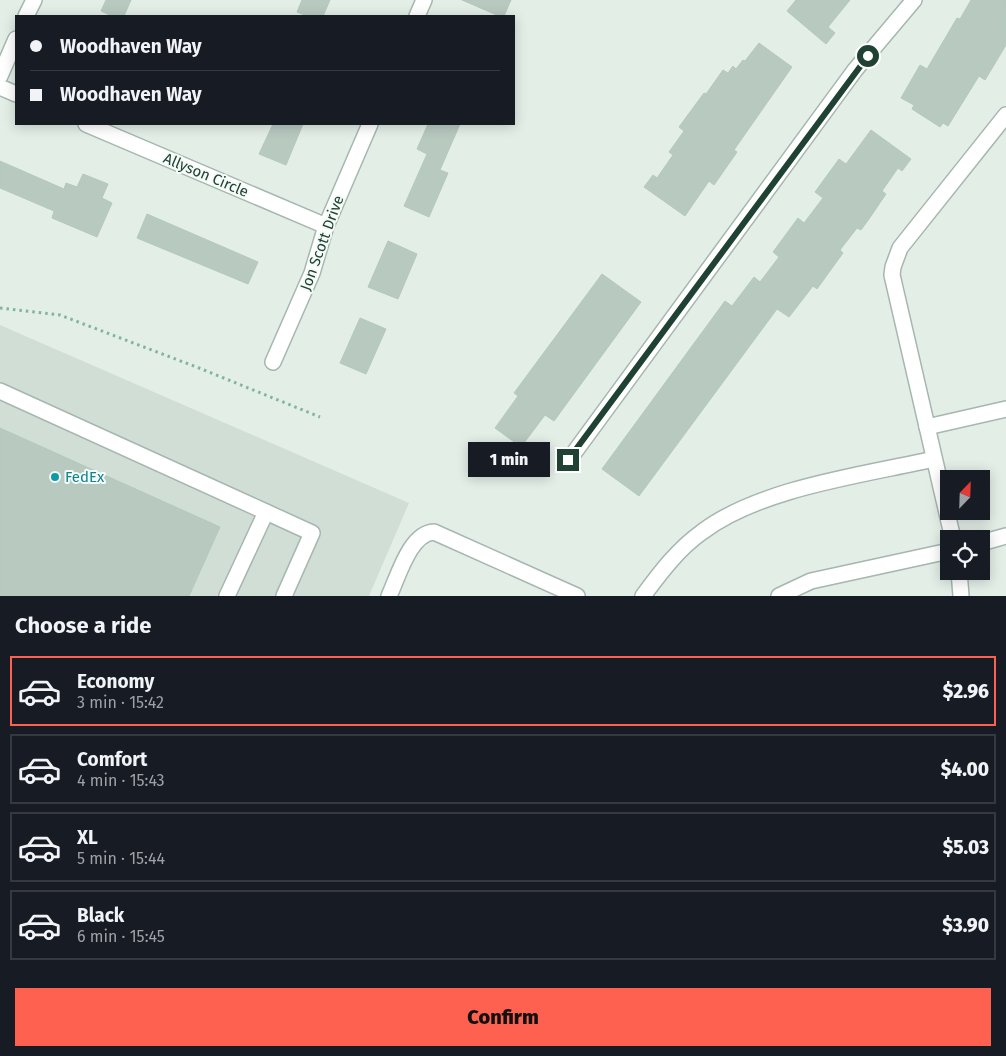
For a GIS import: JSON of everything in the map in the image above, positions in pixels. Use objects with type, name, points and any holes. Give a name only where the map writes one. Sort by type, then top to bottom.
[{"type":"street","points":[[26,15],[34,0]]},
{"type":"street","points":[[417,15],[424,0]]},
{"type":"street","points":[[568,460],[856,70],[914,0]]},
{"type":"street","points":[[0,76],[15,42]]},
{"type":"street","points":[[0,87],[15,94]]},
{"type":"street","points":[[951,530],[892,275],[893,267],[900,248],[1006,115]]},
{"type":"street","name":"Allyson Circle","points":[[88,125],[326,226]]},
{"type":"street","name":"Jon Scott Drive","points":[[273,362],[312,273],[326,226],[370,125]]},
{"type":"street","points":[[0,391],[312,533],[284,596]]},
{"type":"street","points":[[927,427],[1006,409]]},
{"type":"street","points":[[643,596],[680,550],[702,532],[741,510],[782,494],[934,459]]},
{"type":"street","points":[[227,596],[266,512]]},
{"type":"street","points":[[389,596],[417,538],[427,532],[434,532],[577,596]]},
{"type":"street","points":[[990,540],[1006,536]]},
{"type":"street","points":[[779,596],[811,581],[940,553]]},
{"type":"street","points":[[960,580],[961,596]]},
{"type":"path","points":[[0,308],[60,315],[200,368],[320,417]]},
{"type":"shaded area","points":[[0,325],[409,503],[369,596],[0,596]]},
{"type":"building","points":[[106,0],[131,0],[124,15],[110,15],[101,11]]},
{"type":"building","points":[[302,0],[330,0],[323,15],[304,15],[297,12]]},
{"type":"building","points":[[462,0],[511,0],[504,15],[497,15]]},
{"type":"building","points":[[796,0],[850,0],[828,27],[835,33],[826,44],[787,11]]},
{"type":"building","points":[[971,0],[1006,0],[1006,45],[985,80],[979,76],[948,126],[943,123],[940,127],[912,109],[914,105],[901,98],[920,65],[927,69],[957,18],[960,19]]},
{"type":"building","points":[[759,43],[792,67],[734,150],[737,152],[714,185],[709,181],[685,216],[644,187],[653,175],[657,178],[673,155],[669,152],[684,131],[679,127],[704,93],[706,94],[723,70],[728,73],[733,66],[736,69]]},
{"type":"building","points":[[273,125],[303,125],[286,165],[259,154]]},
{"type":"building","points":[[428,125],[460,125],[440,170],[448,173],[429,217],[404,206],[427,154],[417,149]]},
{"type":"building","points":[[871,130],[911,159],[902,171],[898,168],[882,191],[886,194],[861,230],[857,228],[840,250],[843,253],[817,289],[813,286],[789,317],[777,309],[639,496],[602,469],[725,301],[732,306],[754,277],[760,282],[779,257],[773,252],[798,218],[804,223],[823,198],[815,192],[839,159],[846,164]]},
{"type":"building","points":[[0,161],[64,189],[66,183],[77,187],[83,174],[108,184],[102,198],[112,203],[97,237],[52,218],[54,211],[0,188]]},
{"type":"building","points":[[147,214],[258,262],[248,284],[137,238]]},
{"type":"building","points":[[388,241],[417,254],[398,299],[368,287]]},
{"type":"building","points":[[602,274],[641,302],[554,421],[545,415],[521,447],[495,428],[518,396],[514,393]]},
{"type":"building","points":[[360,318],[386,329],[366,374],[340,363]]},
{"type":"building","name":"FedEx","points":[[0,428],[220,527],[189,596],[0,596]]},
{"type":"place","name":"FedEx","points":[[55,477]]},
{"type":"route","points":[[568,460],[868,56]]}]
